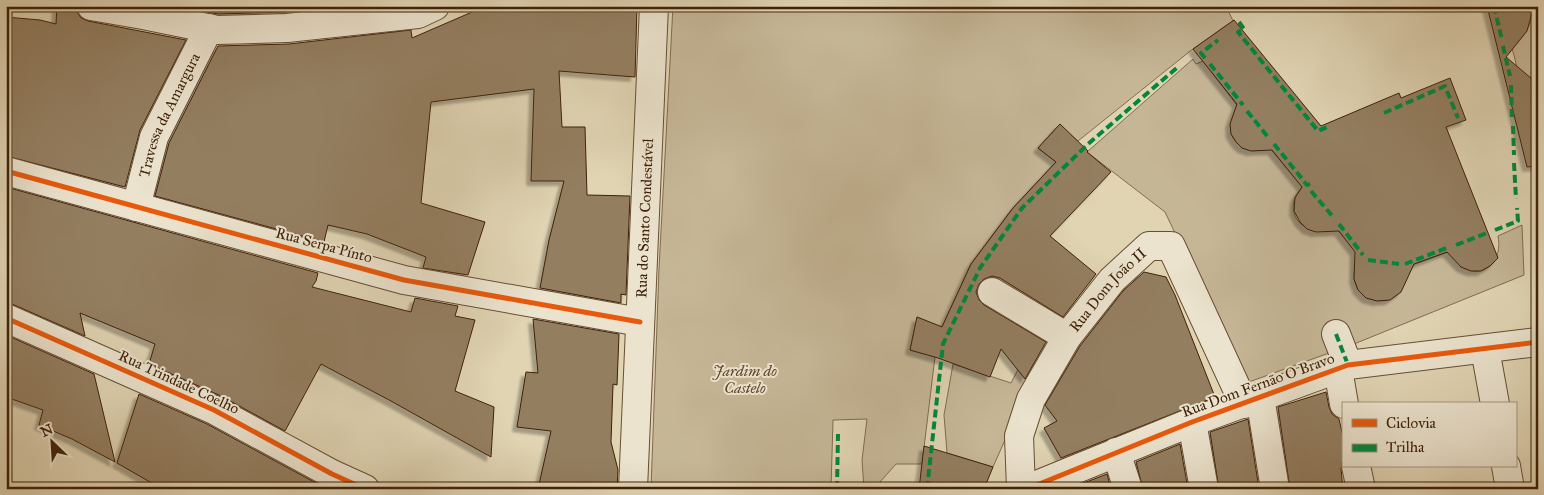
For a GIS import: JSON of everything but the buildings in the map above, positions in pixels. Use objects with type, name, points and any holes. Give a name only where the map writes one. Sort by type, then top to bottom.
[{"type":"street","points":[[91,6],[217,30],[287,28],[418,14],[435,6]]},
{"type":"street","name":"Rua do Santo Condestável","points":[[633,489],[654,6]]},
{"type":"street","name":"Travessa da Amargura","points":[[136,207],[154,137],[209,28]]},
{"type":"street","name":"Rua Serpa Pínto","points":[[6,171],[404,280],[640,322]]},
{"type":"street","name":"Rua Dom João II","points":[[1021,489],[1019,436],[1031,399],[1067,337],[1112,280],[1149,246],[1171,246],[1252,400]]},
{"type":"street","points":[[992,292],[1067,337]]},
{"type":"street","name":"Rua Trindade Coelho","points":[[6,318],[214,410],[332,474],[365,489]]},
{"type":"street","points":[[1336,334],[1343,367],[1344,402]]},
{"type":"street","name":"Rua Dom Fernão O Bravo","points":[[1027,489],[1057,483],[1116,452],[1343,367],[1538,342]]},
{"type":"street","points":[[1485,349],[1494,402]]},
{"type":"street","points":[[1252,400],[1275,489]]},
{"type":"street","points":[[1192,422],[1204,489]]},
{"type":"street","points":[[1116,452],[1128,489]]},
{"type":"street","points":[[1356,468],[1361,489]]},
{"type":"street","points":[[1506,468],[1510,489]]},
{"type":"green space","name":"Jardim do Castelo","points":[[673,6],[1226,6],[1233,21],[1189,52],[1078,141],[1059,125],[1038,148],[1056,162],[1013,208],[971,264],[942,327],[917,317],[910,350],[935,357],[922,464],[896,464],[880,482],[884,489],[864,489],[862,460],[867,419],[833,420],[831,489],[651,489],[659,269]]},
{"type":"green space","points":[[1528,6],[1538,6],[1538,84],[1519,75],[1511,44],[1521,37],[1528,28],[1531,18]]},
{"type":"green space","points":[[1193,59],[1196,64],[1203,61],[1239,108],[1231,134],[1238,144],[1252,151],[1269,147],[1302,187],[1296,196],[1293,206],[1294,214],[1298,221],[1303,226],[1318,231],[1335,227],[1360,257],[1355,267],[1354,280],[1359,290],[1367,297],[1388,300],[1397,294],[1404,283],[1406,267],[1451,251],[1457,262],[1465,268],[1474,271],[1482,270],[1490,266],[1496,258],[1499,248],[1498,236],[1522,225],[1524,275],[1354,344],[1246,383],[1165,212],[1087,152]]},
{"type":"green space","points":[[1024,358],[1038,366],[993,467],[947,453],[944,415],[953,364],[1011,383]]},
{"type":"marked path","points":[[1494,6],[1502,40]]},
{"type":"marked path","points":[[1239,22],[1244,29],[1238,32],[1318,131],[1330,126]]},
{"type":"marked path","points":[[1205,58],[1201,53],[1218,40]]},
{"type":"marked path","points":[[1503,46],[1510,76]]},
{"type":"marked path","points":[[1210,64],[1243,105]]},
{"type":"marked path","points":[[927,489],[943,344],[980,268],[1022,208],[1088,144],[1179,66]]},
{"type":"marked path","points":[[1511,85],[1512,120]]},
{"type":"marked path","points":[[1384,113],[1445,86],[1458,118]]},
{"type":"marked path","points":[[1247,111],[1268,137]]},
{"type":"marked path","points":[[1513,126],[1514,155]]},
{"type":"marked path","points":[[1274,144],[1307,185],[1312,183]]},
{"type":"marked path","points":[[1514,163],[1516,199]]},
{"type":"marked path","points":[[1311,191],[1334,218]]},
{"type":"marked path","points":[[1495,230],[1518,221],[1517,208]]},
{"type":"marked path","points":[[1339,224],[1363,255]]},
{"type":"marked path","points":[[1456,245],[1487,233]]},
{"type":"marked path","points":[[1405,264],[1449,247]]},
{"type":"marked path","points":[[1368,260],[1399,264]]},
{"type":"marked path","points":[[1336,334],[1348,365]]},
{"type":"marked path","points":[[837,489],[838,434]]},
{"type":"cycle path","points":[[6,171],[404,280],[640,322]]},
{"type":"cycle path","points":[[6,318],[214,410],[332,474],[365,489]]},
{"type":"cycle path","points":[[1027,489],[1192,422],[1348,365],[1538,342]]}]
